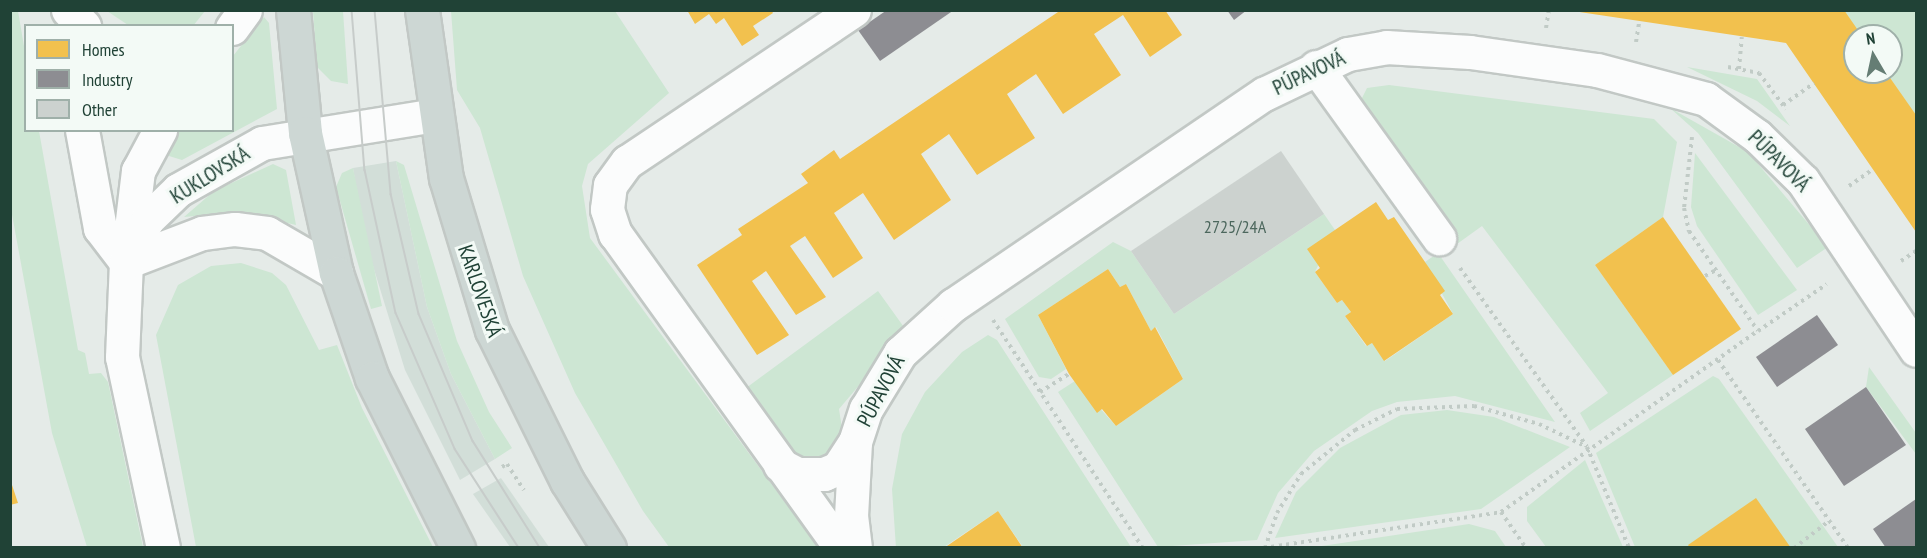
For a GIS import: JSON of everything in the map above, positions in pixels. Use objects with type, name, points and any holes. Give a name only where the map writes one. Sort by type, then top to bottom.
[{"type":"main road","points":[[293,10],[305,133],[336,273],[372,378],[458,548]]},
{"type":"main road","name":"KARLOVESKÁ","points":[[419,16],[434,115],[464,246],[492,330],[567,481],[609,548]]},
{"type":"street","points":[[68,10],[82,24]]},
{"type":"street","points":[[234,25],[245,10]]},
{"type":"street","points":[[841,548],[615,234],[608,197],[616,172],[627,162],[854,10]]},
{"type":"street","name":"PÚPAVOVÁ","points":[[855,548],[851,516],[855,442],[880,383],[925,327],[1264,94],[1316,67],[1348,54],[1423,47],[1597,70],[1706,99],[1757,136],[1803,181],[1917,350]]},
{"type":"street","points":[[1316,67],[1439,238]]},
{"type":"street","name":"KUKLOVSKÁ","points":[[163,548],[122,357],[126,262],[147,220],[177,190],[262,143],[305,133],[434,115]]},
{"type":"street","points":[[82,132],[100,228],[126,262]]},
{"type":"street","points":[[126,262],[138,171],[159,132]]},
{"type":"street","points":[[126,262],[202,233],[235,230],[267,233],[336,273]]},
{"type":"street","points":[[780,465],[798,474],[824,474],[838,468],[855,442]]},
{"type":"path","points":[[1546,27],[1549,10]]},
{"type":"path","points":[[1637,40],[1639,22]]},
{"type":"path","points":[[1739,69],[1742,37]]},
{"type":"path","points":[[1783,105],[1814,83]]},
{"type":"path","points":[[1692,137],[1685,218],[1716,270],[1758,331]]},
{"type":"path","points":[[1848,187],[1873,169]]},
{"type":"path","points":[[1439,238],[1587,447],[1629,548]]},
{"type":"path","points":[[1893,267],[1917,251]]},
{"type":"path","points":[[1705,276],[1716,270]]},
{"type":"path","points":[[1587,447],[1490,409],[1451,403],[1397,409],[1348,434],[1301,474],[1277,513],[1265,547],[1501,512],[1587,447],[1718,360],[1805,298]]},
{"type":"path","points":[[992,319],[1143,548]]},
{"type":"path","points":[[1718,360],[1848,548]]},
{"type":"path","points":[[1040,392],[1069,374]]},
{"type":"path","points":[[502,467],[507,464],[524,490]]},
{"type":"path","points":[[1501,512],[1526,548]]},
{"type":"path","points":[[1794,548],[1829,521]]},
{"type":"shaded area","points":[[396,161],[427,307],[451,374],[495,459],[460,480],[405,370],[365,240],[353,168]]},
{"type":"shaded area","points":[[501,478],[549,547],[510,547],[473,494]]},
{"type":"green space","points":[[10,11],[18,11],[24,46],[24,132],[39,132],[78,350],[85,353],[89,374],[101,373],[108,382],[143,547],[87,547],[52,433],[11,209]]},
{"type":"green space","points":[[107,11],[205,11],[195,24],[126,24]]},
{"type":"green space","points":[[313,11],[343,11],[348,84],[331,81],[317,67]]},
{"type":"green space","points":[[451,11],[615,11],[669,93],[588,164],[582,186],[590,238],[818,547],[669,547],[643,511],[575,393],[523,276],[480,128],[457,90]]},
{"type":"green space","points":[[1844,11],[1916,11],[1916,116],[1894,84],[1903,84],[1903,24],[1853,24]]},
{"type":"green space","points":[[264,17],[269,23],[277,109],[182,160],[169,156],[167,143],[176,132],[234,132],[234,55]]},
{"type":"green space","points":[[1687,67],[1757,79],[1790,126],[1757,101]]},
{"type":"green space","points":[[1389,85],[1654,119],[1677,142],[1663,217],[1595,265],[1673,375],[1590,431],[1580,413],[1608,393],[1482,226],[1457,244],[1367,113],[1362,98],[1367,88]]},
{"type":"green space","points":[[1670,108],[1748,152],[1828,247],[1797,268],[1698,133]]},
{"type":"green space","points":[[1695,153],[1797,290],[1758,315],[1697,226],[1691,207]]},
{"type":"green space","points":[[396,161],[404,165],[457,341],[489,412],[512,448],[495,459],[451,374],[427,307]]},
{"type":"green space","points":[[273,164],[286,170],[296,225],[240,212],[184,217],[214,191]]},
{"type":"green space","points":[[353,168],[382,306],[371,309],[336,187],[342,173]]},
{"type":"green space","points":[[1324,214],[1335,230],[1315,272],[1337,303],[1342,300],[1351,312],[1345,316],[1366,346],[1372,343],[1385,361],[1453,314],[1425,262],[1438,253],[1555,422],[1455,396],[1397,402],[1372,411],[1314,451],[1278,493],[1257,540],[1158,547],[1058,392],[1075,381],[1116,426],[1183,379],[1156,327],[1151,331],[1126,284],[1120,287],[1108,269],[1038,315],[1066,369],[1051,379],[1039,377],[1005,319],[1113,242],[1131,251],[1174,314]]},
{"type":"green space","points":[[241,263],[272,273],[286,285],[319,350],[337,345],[362,408],[433,547],[196,547],[156,335],[178,285],[211,266]]},
{"type":"green space","points":[[878,291],[906,330],[839,409],[843,435],[829,458],[802,459],[789,452],[742,391]]},
{"type":"green space","points":[[988,335],[997,340],[1131,547],[1023,547],[998,511],[944,547],[896,548],[892,489],[902,434],[925,392],[962,352]]},
{"type":"green space","points":[[1869,367],[1916,433],[1916,454],[1866,387]]},
{"type":"green space","points":[[1713,376],[1719,379],[1838,547],[1635,547],[1596,453]]},
{"type":"green space","points":[[1447,410],[1494,417],[1570,447],[1481,509],[1275,538],[1296,492],[1340,448],[1401,415]]},
{"type":"green space","points":[[1585,460],[1623,547],[1546,547],[1527,521],[1527,507]]},
{"type":"green space","points":[[1469,524],[1495,531],[1506,547],[1315,547]]},
{"type":"building: Homes","points":[[687,10],[771,10],[773,13],[753,26],[759,35],[742,46],[724,18],[716,24],[709,14],[695,24]]},
{"type":"building: Homes","points":[[1061,10],[1165,10],[1182,35],[1150,57],[1123,15],[1094,34],[1121,75],[1063,114],[1036,74],[1007,94],[1035,138],[977,175],[949,134],[921,154],[951,200],[894,240],[863,193],[834,213],[863,258],[833,278],[805,236],[790,246],[826,297],[796,315],[766,271],[752,281],[789,335],[757,355],[697,265],[742,235],[738,229],[808,183],[801,174],[834,150],[840,159]]},
{"type":"building: Homes","points":[[1566,10],[1844,10],[1854,24],[1843,24],[1843,84],[1894,84],[1916,115],[1916,232],[1786,43]]},
{"type":"building: Homes","points":[[1376,202],[1388,220],[1394,217],[1445,291],[1440,295],[1453,314],[1384,361],[1372,343],[1367,346],[1345,316],[1351,312],[1342,300],[1337,303],[1315,272],[1320,268],[1307,249]]},
{"type":"building: Homes","points":[[1663,217],[1741,329],[1673,375],[1595,265]]},
{"type":"building: Homes","points":[[1108,269],[1120,287],[1126,284],[1151,331],[1155,327],[1183,379],[1116,426],[1102,409],[1097,413],[1069,374],[1038,315]]},
{"type":"building: Homes","points":[[10,479],[18,503],[10,505]]},
{"type":"building: Homes","points":[[1756,498],[1791,548],[1690,548],[1688,545]]},
{"type":"building: Homes","points":[[998,511],[1023,548],[944,548]]},
{"type":"building: Industry","points":[[887,10],[954,10],[880,61],[858,30]]},
{"type":"building: Industry","points":[[1227,10],[1247,10],[1234,20]]},
{"type":"building: Industry","points":[[1817,315],[1838,345],[1777,387],[1756,357]]},
{"type":"building: Industry","points":[[1866,387],[1906,445],[1844,486],[1805,429]]},
{"type":"building: Industry","points":[[1916,499],[1916,548],[1886,548],[1873,529]]},
{"type":"building: Other","points":[[1281,151],[1324,214],[1174,314],[1131,251]]},
{"type":"tram line","points":[[352,10],[365,170],[396,313],[455,449],[519,548]]},
{"type":"tram line","points":[[375,10],[391,194],[419,314],[473,441],[540,548]]}]
